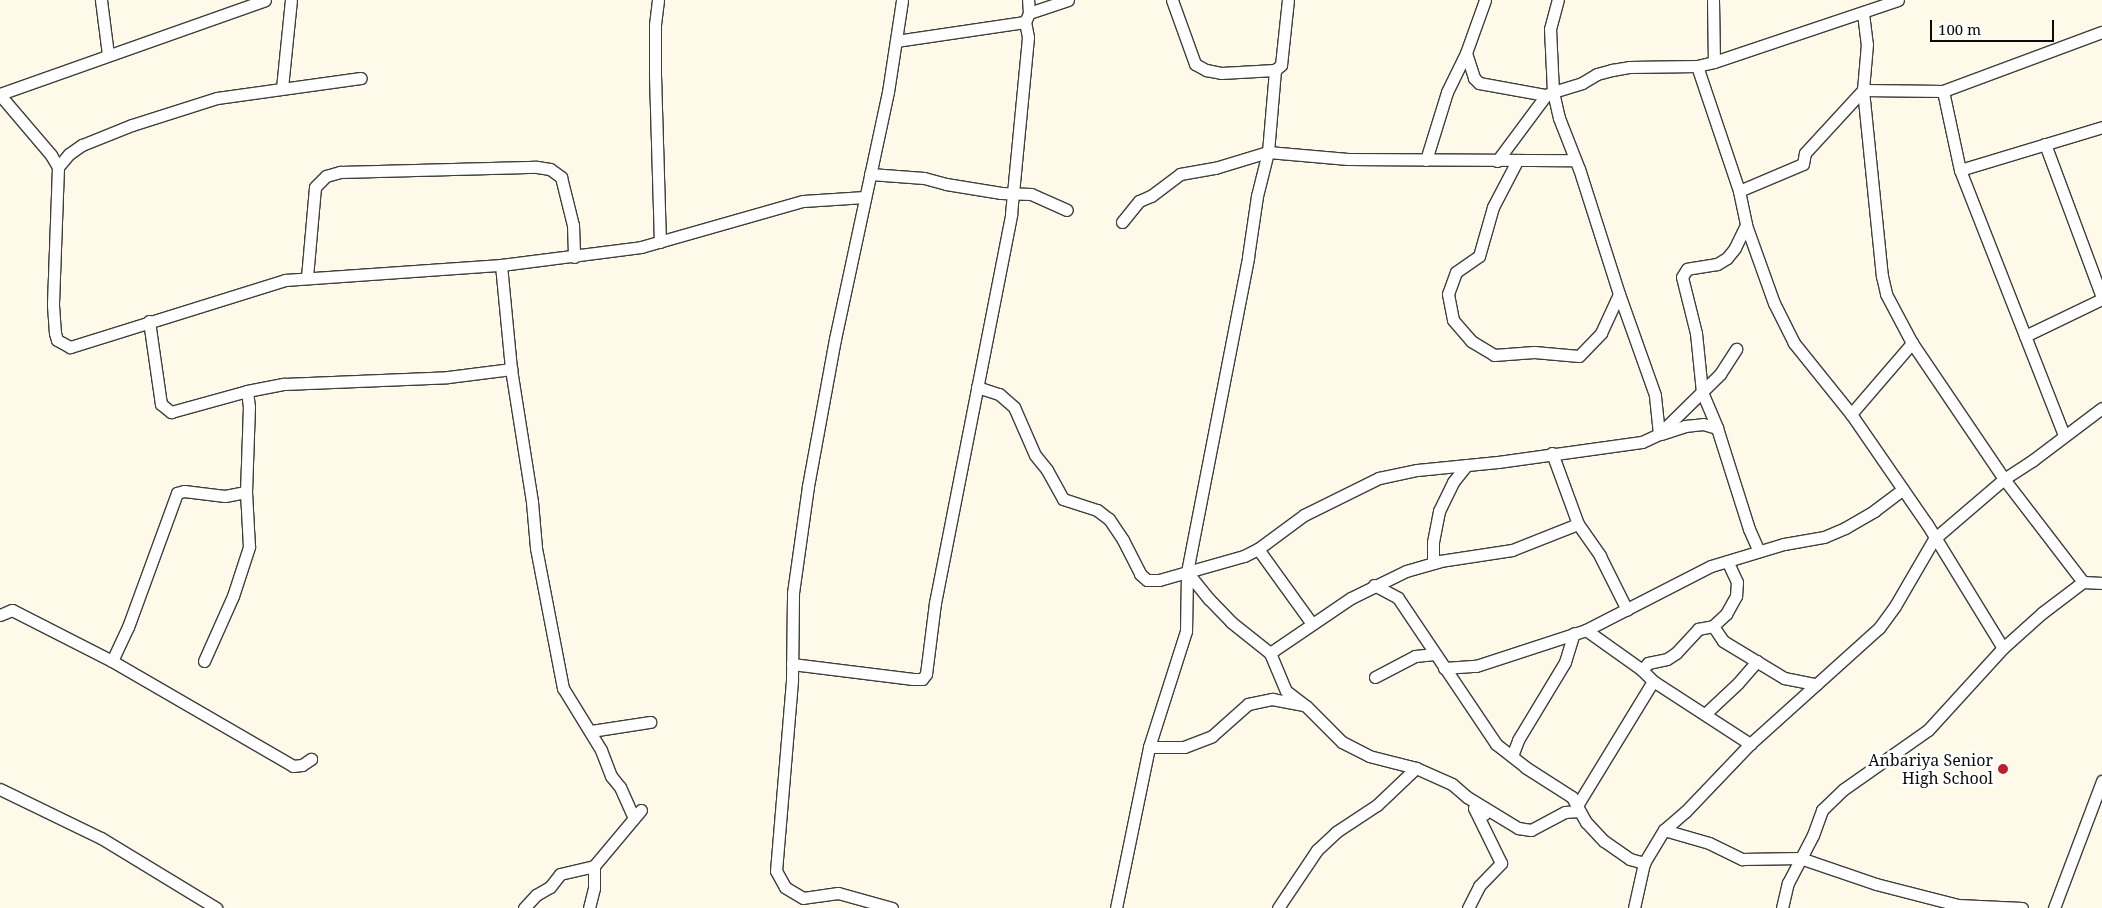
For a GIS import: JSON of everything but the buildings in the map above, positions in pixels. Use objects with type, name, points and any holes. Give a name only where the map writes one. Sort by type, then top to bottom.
[{"type":"street","points":[[101,0],[108,56]]},
{"type":"street","points":[[265,0],[0,95],[51,155],[58,167],[53,305],[57,340],[70,347],[82,344],[149,321],[285,280],[501,265],[574,257],[641,247],[803,201],[865,197]]},
{"type":"street","points":[[282,88],[291,0]]},
{"type":"street","points":[[658,0],[655,25],[655,75],[660,242]]},
{"type":"street","points":[[892,908],[838,893],[803,898],[785,887],[776,871],[792,664],[793,593],[808,486],[835,339],[896,41],[902,0]]},
{"type":"street","points":[[792,664],[913,679],[922,679],[926,674],[935,603],[1014,193],[1028,37],[1028,0]]},
{"type":"street","points":[[896,41],[1027,18],[1068,0]]},
{"type":"street","points":[[1172,0],[1195,64],[1211,72],[1221,73],[1275,70],[1281,65],[1288,0]]},
{"type":"street","points":[[1426,160],[1447,92],[1466,53],[1485,0]]},
{"type":"street","points":[[1558,0],[1550,28],[1550,94],[1579,169],[1618,294],[1655,395],[1659,434]]},
{"type":"street","points":[[1714,0],[1714,62]]},
{"type":"street","points":[[1466,53],[1474,78],[1479,83],[1550,94],[1582,83],[1597,74],[1612,70],[1629,67],[1697,66],[1714,62],[1807,29],[1863,13],[1898,0]]},
{"type":"street","points":[[1863,13],[1867,44],[1864,90],[1882,276],[1894,312],[1912,343],[2004,479],[2084,582]]},
{"type":"street","points":[[1739,191],[1803,164],[1806,153],[1864,90],[1943,91],[2102,32]]},
{"type":"street","points":[[1697,66],[1739,191],[1746,226],[1774,303],[1794,344],[1851,414],[1934,538],[2003,648]]},
{"type":"street","points":[[1116,908],[1149,747],[1186,631],[1187,572],[1248,257],[1257,196],[1268,152],[1275,70]]},
{"type":"street","points":[[58,167],[68,154],[82,145],[132,125],[217,98],[361,78]]},
{"type":"street","points":[[1943,91],[1960,170],[2064,435]]},
{"type":"street","points":[[1497,161],[1550,94]]},
{"type":"street","points":[[1960,170],[2102,127]]},
{"type":"street","points":[[2025,336],[2102,298],[2045,144]]},
{"type":"street","points":[[1122,222],[1139,201],[1151,196],[1180,174],[1215,168],[1268,152],[1314,157],[1426,160],[1574,160]]},
{"type":"street","points":[[1517,161],[1493,207],[1479,256],[1456,272],[1448,294],[1453,320],[1472,341],[1494,356],[1534,352],[1579,356],[1601,333],[1618,294]]},
{"type":"street","points":[[307,277],[315,187],[326,176],[340,172],[537,167],[550,169],[561,177],[573,225],[574,257]]},
{"type":"street","points":[[870,174],[924,178],[946,184],[1031,194],[1067,210]]},
{"type":"street","points":[[1746,226],[1735,248],[1727,258],[1717,264],[1687,269],[1682,277],[1696,333],[1702,392],[1717,428],[1749,529],[1759,551]]},
{"type":"street","points":[[501,265],[511,369],[532,502],[536,548],[563,688],[601,750],[611,776],[638,814],[594,866],[560,874],[550,887],[536,895],[524,908]]},
{"type":"street","points":[[149,321],[161,404],[171,412],[246,391],[284,384],[418,379],[511,369]]},
{"type":"street","points":[[1851,414],[1912,343]]},
{"type":"street","points":[[1659,434],[1720,374],[1736,349]]},
{"type":"street","points":[[978,387],[999,394],[1014,407],[1035,455],[1047,470],[1063,499],[1097,510],[1109,519],[1123,540],[1140,574],[1147,580],[1159,580],[1244,556],[1258,550],[1304,515],[1370,482],[1395,474],[1642,442],[1659,434],[1685,426],[1703,424],[1717,428]]},
{"type":"street","points":[[204,661],[233,596],[249,547],[246,492],[249,407],[246,391]]},
{"type":"street","points":[[1634,908],[1644,863],[1664,830],[1685,812],[1750,744],[1879,628],[1895,606],[1934,538],[2004,479],[2033,460],[2102,408]]},
{"type":"street","points":[[1552,453],[1578,524],[1600,556],[1627,610]]},
{"type":"street","points":[[1433,563],[1432,542],[1439,511],[1453,482],[1467,465]]},
{"type":"street","points":[[1444,668],[1476,666],[1580,632],[1711,566],[1759,551],[1824,537],[1845,528],[1874,511],[1902,489]]},
{"type":"street","points":[[112,662],[132,618],[177,493],[184,491],[225,496],[246,492]]},
{"type":"street","points":[[1270,653],[1351,598],[1406,570],[1433,563],[1512,550],[1578,524]]},
{"type":"street","points":[[1258,550],[1312,624]]},
{"type":"street","points":[[1642,670],[1648,663],[1666,659],[1676,653],[1698,629],[1713,626],[1726,614],[1736,596],[1737,582],[1727,561]]},
{"type":"street","points":[[1187,572],[1226,616],[1270,653],[1286,691],[1306,706],[1342,742],[1369,756],[1416,768],[1452,784],[1467,797],[1518,828]]},
{"type":"street","points":[[1782,908],[1788,883],[1813,835],[1822,810],[1844,789],[1928,730],[2003,648],[2042,614],[2084,582],[2102,583]]},
{"type":"street","points":[[1374,585],[1398,598],[1490,737],[1512,756],[1572,796],[1590,829],[1604,841],[1630,859],[1644,863]]},
{"type":"street","points":[[0,615],[12,610],[112,662],[293,766],[302,765],[311,759]]},
{"type":"street","points":[[1713,626],[1723,641],[1784,678],[1816,684]]},
{"type":"street","points":[[1580,632],[1642,670],[1653,681],[1750,744]]},
{"type":"street","points":[[1512,756],[1518,740],[1565,662],[1580,632]]},
{"type":"street","points":[[1375,677],[1415,656],[1435,654]]},
{"type":"street","points":[[1705,714],[1743,678],[1757,661]]},
{"type":"street","points":[[1468,908],[1479,886],[1501,863],[1474,808],[1493,821],[1531,830],[1578,807],[1653,681]]},
{"type":"street","points":[[1149,747],[1184,747],[1212,736],[1248,704],[1272,698],[1306,706]]},
{"type":"street","points":[[590,731],[650,722]]},
{"type":"street","points":[[1278,908],[1317,850],[1336,832],[1377,805],[1416,768]]},
{"type":"street","points":[[2054,908],[2102,780]]},
{"type":"street","points":[[0,789],[101,838],[216,908]]},
{"type":"street","points":[[1664,830],[1709,844],[1742,859],[1800,858],[1876,884],[1958,905],[2022,908]]},
{"type":"street","points":[[589,908],[594,888],[594,866]]},
{"type":"place","name":"Anbariya Senior High School","points":[[2003,769]]}]
